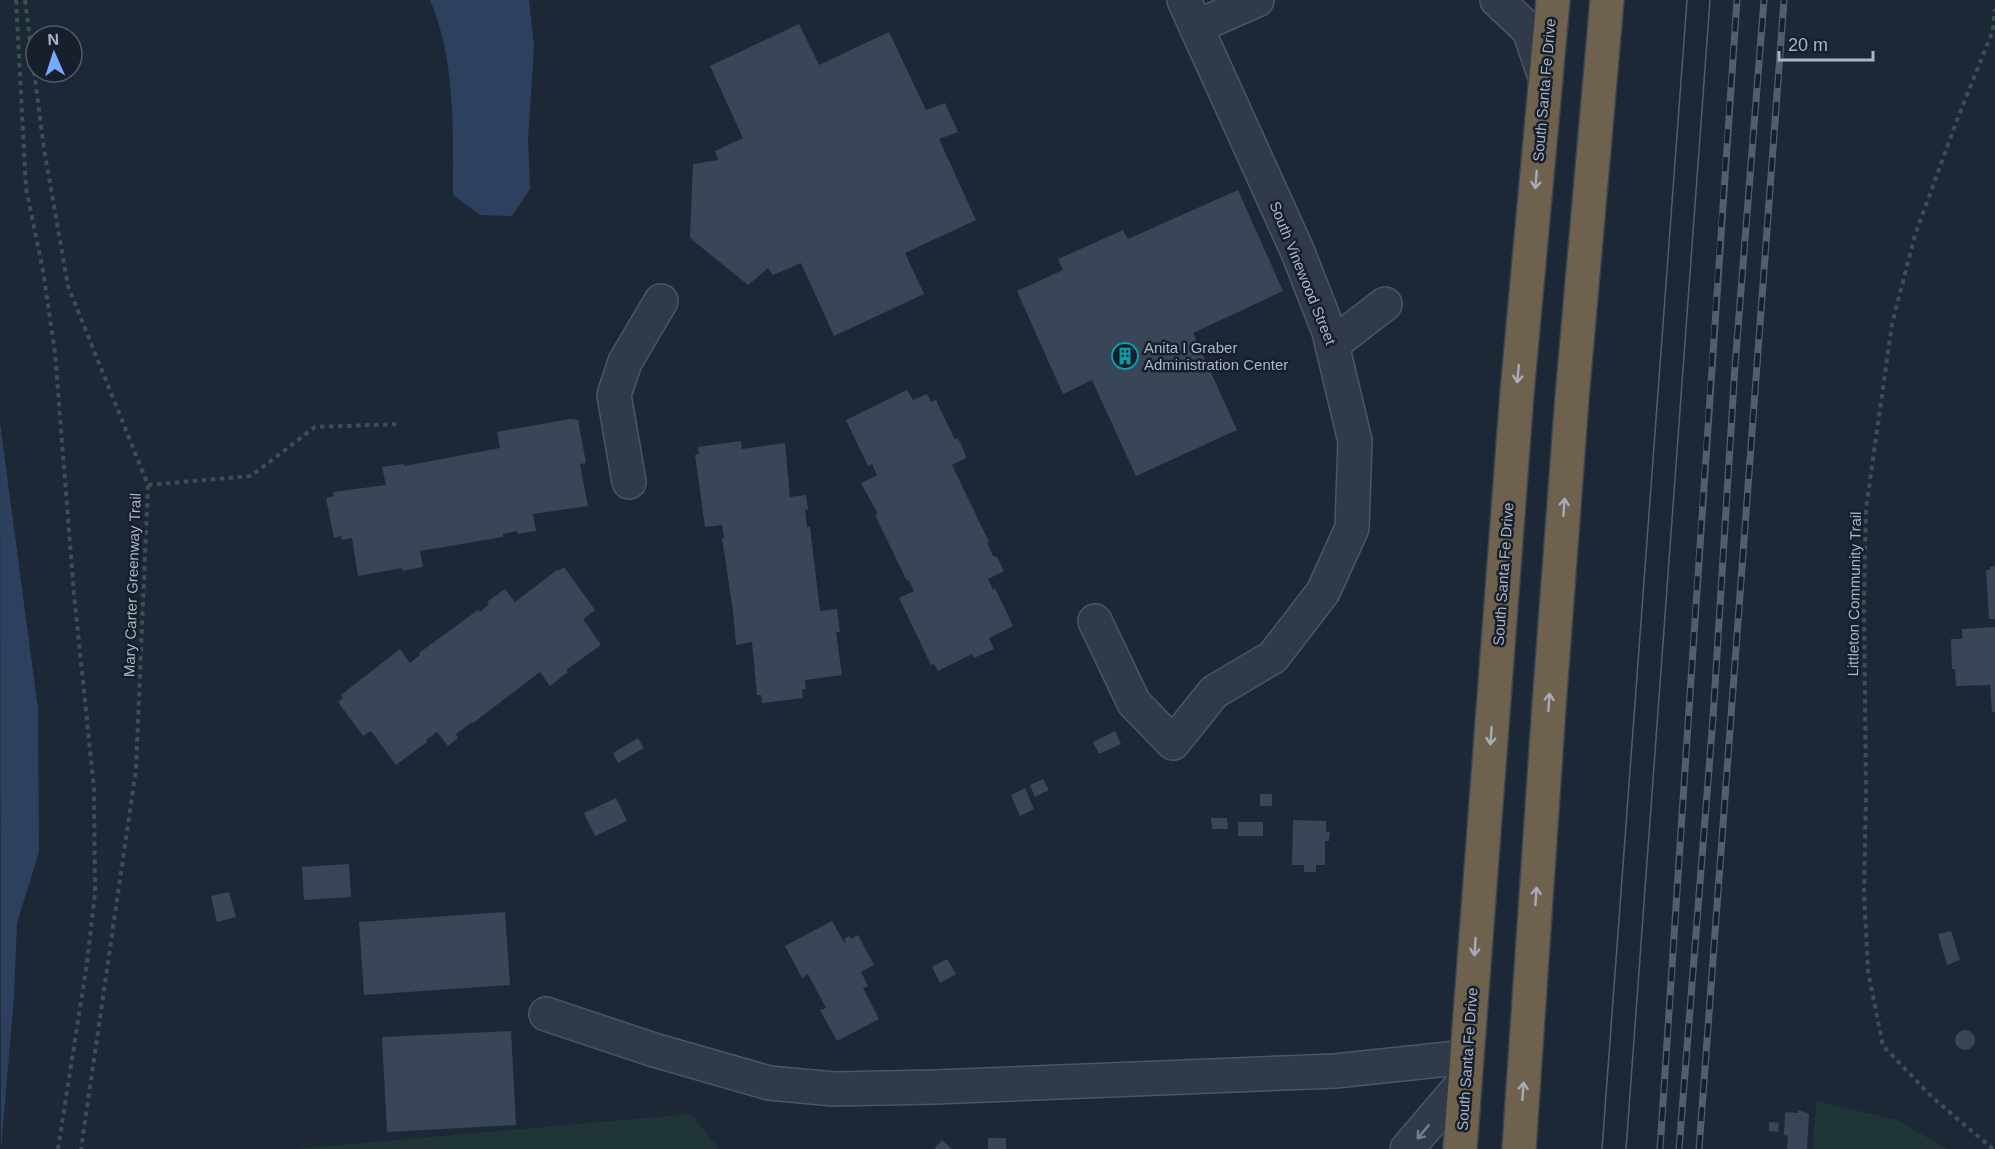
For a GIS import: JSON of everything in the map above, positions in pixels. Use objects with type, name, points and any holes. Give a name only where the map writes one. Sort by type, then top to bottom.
[{"type":"highway","name":"South Santa Fe Drive","points":[[1460,1149],[1517,393],[1553,0]]},
{"type":"highway","points":[[1519,1149],[1572,398],[1607,0]]},
{"type":"street","points":[[1190,14],[1257,0]]},
{"type":"street","points":[[1497,0],[1529,30],[1546,80]]},
{"type":"street","name":"South Vinewood Street","points":[[1095,621],[1134,703],[1173,743],[1214,692],[1273,657],[1323,592],[1352,528],[1355,441],[1329,332],[1297,250],[1190,14]]},
{"type":"street","points":[[629,482],[614,395],[625,362],[661,301]]},
{"type":"street","points":[[1332,345],[1385,304]]},
{"type":"street","points":[[546,1014],[654,1050],[769,1083],[834,1089],[1335,1071],[1466,1069]]},
{"type":"street","points":[[1407,1149],[1466,1069]]},
{"type":"path","points":[[16,0],[26,188],[43,271],[55,353],[74,594],[94,789],[94,893],[87,963],[58,1149]]},
{"type":"path","name":"Mary Carter Greenway Trail","points":[[25,0],[44,149],[68,286],[148,485],[136,769],[81,1149]]},
{"type":"path","name":"Littleton Community Trail","points":[[1993,1149],[1933,1098],[1883,1046],[1868,971],[1866,925],[1864,601],[1866,509],[1892,324],[1915,235],[1993,30],[1995,9]]},
{"type":"path","points":[[148,485],[250,476],[315,427],[401,424]]},
{"type":"green space","points":[[1816,1101],[1897,1120],[1947,1149],[1813,1149]]},
{"type":"green space","points":[[691,1114],[719,1149],[294,1149]]},
{"type":"water","points":[[430,0],[529,0],[534,46],[528,139],[530,189],[512,216],[480,215],[453,195],[453,121],[449,71],[445,47]]},
{"type":"water","points":[[0,423],[38,709],[39,852],[17,923],[14,996],[1,1149]]},
{"type":"building","points":[[799,24],[819,65],[889,32],[926,110],[945,103],[958,132],[939,139],[976,220],[905,253],[924,294],[834,336],[801,263],[773,275],[768,268],[748,285],[690,238],[693,164],[718,160],[715,151],[743,138],[710,66]]},
{"type":"building","name":"Anita I Graber Administration Center","points":[[1238,190],[1283,291],[1193,333],[1237,430],[1136,476],[1092,380],[1063,394],[1017,291],[1063,270],[1058,259],[1123,230],[1128,239]]},
{"type":"building","points":[[907,390],[913,400],[927,394],[931,402],[936,400],[955,440],[957,438],[960,442],[966,458],[952,465],[989,542],[987,543],[993,556],[997,557],[1004,571],[988,579],[993,590],[995,588],[1013,626],[989,638],[994,649],[974,658],[972,654],[938,671],[934,664],[931,665],[899,598],[914,591],[909,580],[907,581],[875,515],[878,514],[861,483],[877,475],[872,464],[868,466],[846,420]]},
{"type":"building","points":[[570,419],[578,420],[586,463],[580,464],[588,506],[533,514],[536,531],[518,534],[517,531],[503,534],[503,537],[420,551],[423,567],[402,571],[402,568],[358,576],[352,538],[342,540],[341,536],[334,538],[326,498],[334,496],[333,492],[386,485],[382,467],[404,464],[405,466],[500,448],[497,432]]},
{"type":"building","points":[[741,441],[742,449],[785,443],[790,497],[806,495],[807,527],[810,527],[820,611],[837,609],[840,632],[836,632],[842,675],[805,680],[806,689],[802,689],[803,698],[762,703],[761,695],[757,695],[752,642],[736,645],[722,525],[705,527],[695,455],[699,454],[698,447]]},
{"type":"building","points":[[1995,566],[1995,619],[1989,619],[1986,570]]},
{"type":"building","points":[[564,567],[595,610],[583,619],[601,645],[566,670],[568,672],[550,686],[540,672],[456,734],[458,738],[448,746],[437,732],[396,765],[371,731],[363,736],[338,702],[343,698],[341,695],[400,649],[410,663],[420,655],[419,653],[478,610],[480,612],[489,604],[487,602],[505,589],[515,602]]},
{"type":"building","points":[[1995,627],[1995,712],[1992,712],[1990,685],[1956,686],[1955,669],[1952,669],[1951,639],[1962,639],[1962,629]]},
{"type":"building","points":[[1115,731],[1121,744],[1099,754],[1093,742]]},
{"type":"building","points":[[638,738],[644,748],[618,763],[613,753]]},
{"type":"building","points":[[1043,779],[1049,790],[1035,797],[1030,785]]},
{"type":"building","points":[[1025,788],[1034,809],[1020,816],[1011,795]]},
{"type":"building","points":[[1260,794],[1272,794],[1272,806],[1260,806]]},
{"type":"building","points":[[616,798],[627,821],[595,836],[584,813]]},
{"type":"building","points":[[1211,818],[1227,818],[1228,829],[1212,829]]},
{"type":"building","points":[[1293,820],[1326,821],[1326,832],[1330,832],[1329,841],[1325,841],[1325,865],[1316,865],[1316,872],[1304,872],[1304,865],[1292,865]]},
{"type":"building","points":[[1238,822],[1263,822],[1263,836],[1238,836]]},
{"type":"building","points":[[349,864],[351,897],[304,900],[302,867]]},
{"type":"building","points":[[229,892],[236,917],[217,922],[211,896]]},
{"type":"building","points":[[505,912],[510,985],[364,995],[359,922]]},
{"type":"building","points":[[832,921],[844,942],[846,942],[844,939],[850,936],[851,939],[858,935],[874,965],[861,972],[868,986],[863,988],[879,1019],[837,1041],[820,1010],[826,1008],[808,974],[802,978],[785,946]]},
{"type":"building","points":[[1951,931],[1960,960],[1947,965],[1938,934]]},
{"type":"building","points":[[947,959],[956,974],[940,983],[932,967]]},
{"type":"building","points":[[1965,1030],[1972,1033],[1975,1040],[1972,1047],[1965,1050],[1958,1047],[1955,1040],[1958,1033]]},
{"type":"building","points":[[511,1031],[516,1125],[387,1132],[382,1037]]},
{"type":"building","points":[[1798,1110],[1809,1114],[1807,1149],[1787,1149],[1788,1136],[1784,1135],[1785,1112],[1798,1113]]},
{"type":"building","points":[[1769,1122],[1779,1123],[1778,1132],[1769,1131]]},
{"type":"building","points":[[988,1138],[1006,1138],[1006,1149],[988,1149]]},
{"type":"building","points":[[942,1140],[952,1149],[934,1149]]},
{"type":"tram line","points":[[1602,1149],[1687,0]]},
{"type":"tram line","points":[[1626,1149],[1710,0]]},
{"type":"railway","points":[[1660,1149],[1737,0]]},
{"type":"railway","points":[[1679,1149],[1713,718],[1735,366],[1764,0]]},
{"type":"railway","points":[[1699,1149],[1784,0]]},
{"type":"place","name":"Anita I Graber Administration Center","points":[[1125,356]]}]
